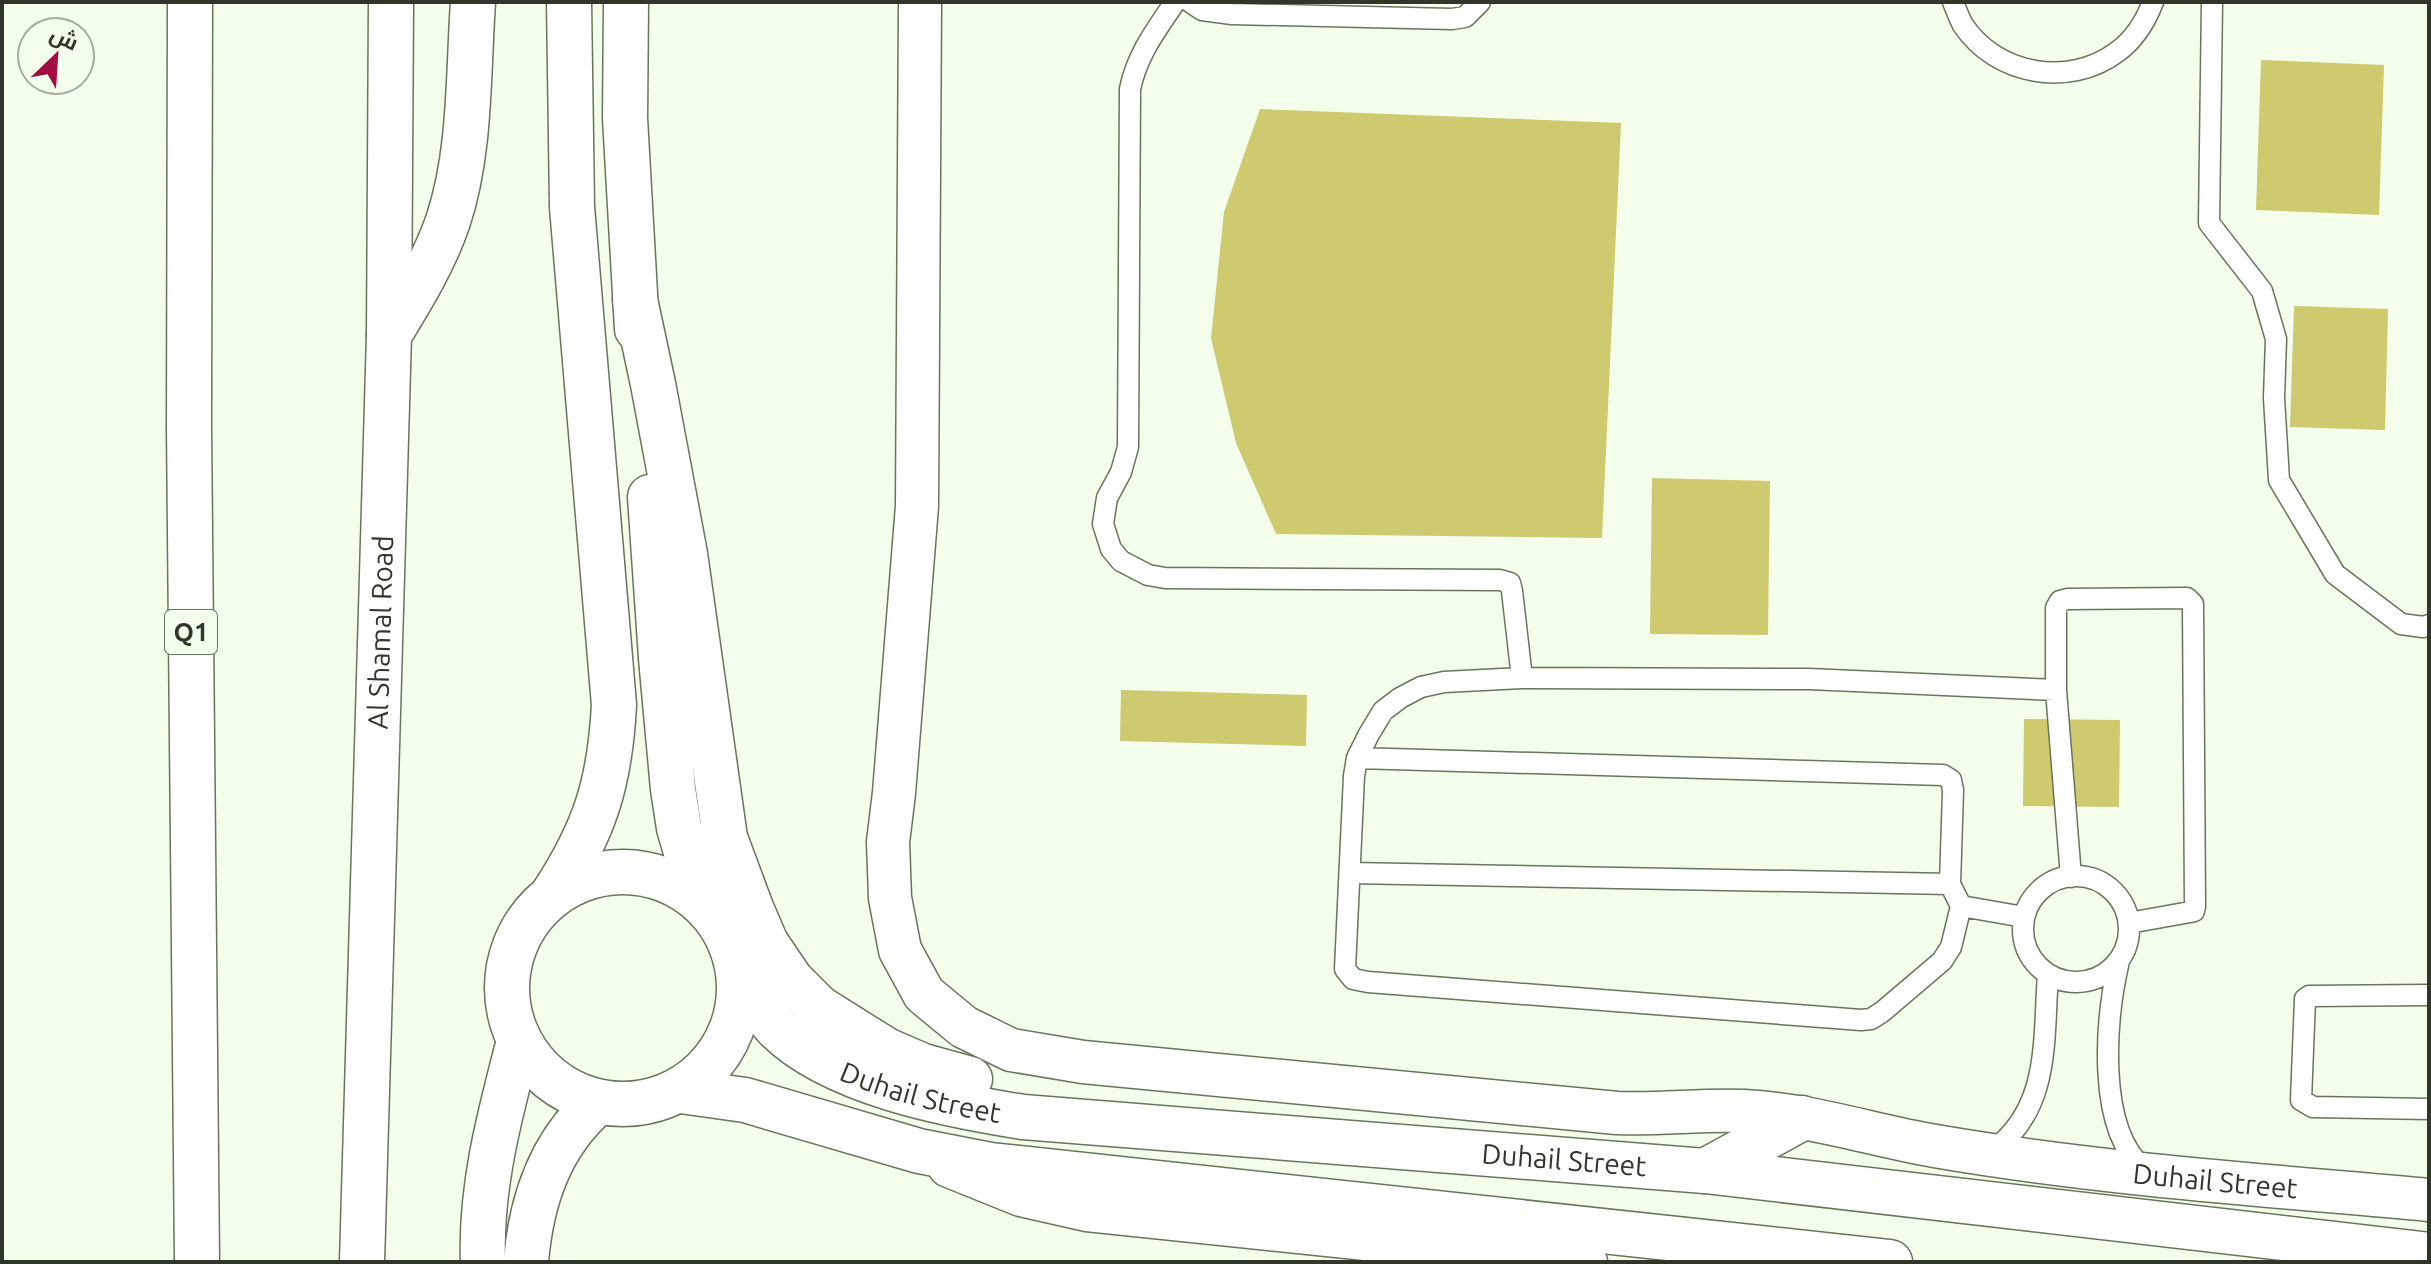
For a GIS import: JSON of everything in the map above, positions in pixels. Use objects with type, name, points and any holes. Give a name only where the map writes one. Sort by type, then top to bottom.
[{"type":"main road","name":"Q1","points":[[190,2],[189,427],[197,1262]]},
{"type":"main road","name":"Al Shamal Road","points":[[362,1262],[389,335],[391,2]]},
{"type":"main road","points":[[389,335],[435,254],[457,186],[466,116],[473,2]]},
{"type":"main road","points":[[569,2],[572,207],[614,705],[612,746],[605,785],[593,824],[553,894],[530,917],[513,946],[506,977],[508,1010],[519,1041],[539,1069],[566,1090],[597,1103],[626,1106],[654,1101],[681,1091],[708,1070],[727,1042],[739,1010],[740,976],[731,943],[708,908],[691,869],[679,828],[668,746],[635,300],[625,118],[626,2]]},
{"type":"main road","points":[[635,300],[685,554],[725,838],[736,874],[766,943],[791,980],[819,1008],[886,1050],[923,1066],[961,1077],[1138,1106],[1213,1133]]},
{"type":"main road","points":[[553,894],[583,878],[616,871],[650,875],[681,887],[708,908]]},
{"type":"main road","name":"Duhail Street","points":[[740,976],[756,1004],[777,1027],[801,1048],[829,1063],[923,1097],[1023,1117],[1705,1171],[2429,1255]]},
{"type":"main road","points":[[483,1262],[485,1204],[491,1158],[519,1041]]},
{"type":"main road","name":"Duhail Street","points":[[681,1091],[745,1100],[919,1151],[991,1165],[1890,1262]]},
{"type":"main road","points":[[526,1262],[536,1199],[548,1167],[564,1138],[597,1103]]},
{"type":"main road","points":[[1705,1171],[1802,1118]]},
{"type":"main road","points":[[1713,1242],[1754,1262]]},
{"type":"street","name":"Duhail Street","points":[[920,2],[917,506],[888,842],[890,898],[900,950],[924,994],[964,1027],[1011,1050],[1083,1062],[1617,1113],[1662,1115],[1746,1111],[1802,1118],[1934,1146],[2151,1175],[2429,1200]]},
{"type":"street","name":"Duhail Street","points":[[919,1151],[1021,1195],[1087,1210],[1586,1262]]},
{"type":"lane","points":[[1175,2],[1143,50],[1134,68],[1130,89],[1128,447],[1103,512],[1111,549],[1133,569],[1165,578],[1500,580],[1510,583],[1522,678]]},
{"type":"lane","points":[[1190,2],[1202,10],[1232,14],[1268,8],[1372,10],[1452,19],[1465,17],[1480,2]]},
{"type":"lane","points":[[1953,2],[1963,24],[1986,50],[2007,63],[2031,71],[2062,73],[2090,66],[2117,52],[2135,35],[2153,2]]},
{"type":"lane","points":[[2212,2],[2209,223],[2262,291],[2276,339],[2274,398],[2279,480],[2335,574],[2401,624],[2429,625]]},
{"type":"lane","points":[[2071,877],[2056,690],[2056,608],[2060,601],[2083,598],[2191,600],[2195,906],[2194,911],[2129,923]]},
{"type":"lane","points":[[1357,758],[1943,775],[1951,780],[1953,790],[1950,884],[1961,906],[1951,947],[1942,961],[1882,1012],[1871,1019],[1861,1020],[1353,979],[1345,969],[1357,758],[1383,711],[1421,687],[1444,682],[1522,678],[1809,679],[2056,690]]},
{"type":"lane","points":[[1350,873],[1950,884]]},
{"type":"lane","points":[[2120,960],[2105,974],[2087,982],[2067,982],[2048,974],[2027,950],[2023,934],[2024,917],[2031,902],[2041,889],[2056,880],[2088,878],[2103,883],[2116,894],[2125,908],[2129,923],[2128,943],[2120,960],[2110,1022],[2113,1112],[2116,1127],[2129,1154],[2151,1175]]},
{"type":"lane","points":[[1961,906],[2024,917]]},
{"type":"lane","points":[[1990,1153],[2016,1131],[2036,1096],[2048,974]]},
{"type":"lane","points":[[2429,995],[2309,996],[2305,999],[2301,1100],[2313,1107],[2429,1109]]},
{"type":"building","points":[[2261,60],[2384,65],[2379,215],[2256,210]]},
{"type":"building","points":[[1260,109],[1621,123],[1602,538],[1276,534],[1236,443],[1211,338],[1224,212]]},
{"type":"building","points":[[2294,306],[2388,309],[2385,430],[2290,427]]},
{"type":"building","points":[[1652,478],[1770,481],[1768,635],[1650,634]]},
{"type":"building","points":[[1121,690],[1307,695],[1306,746],[1120,741]]},
{"type":"building","points":[[2024,719],[2120,720],[2119,807],[2023,806]]}]
